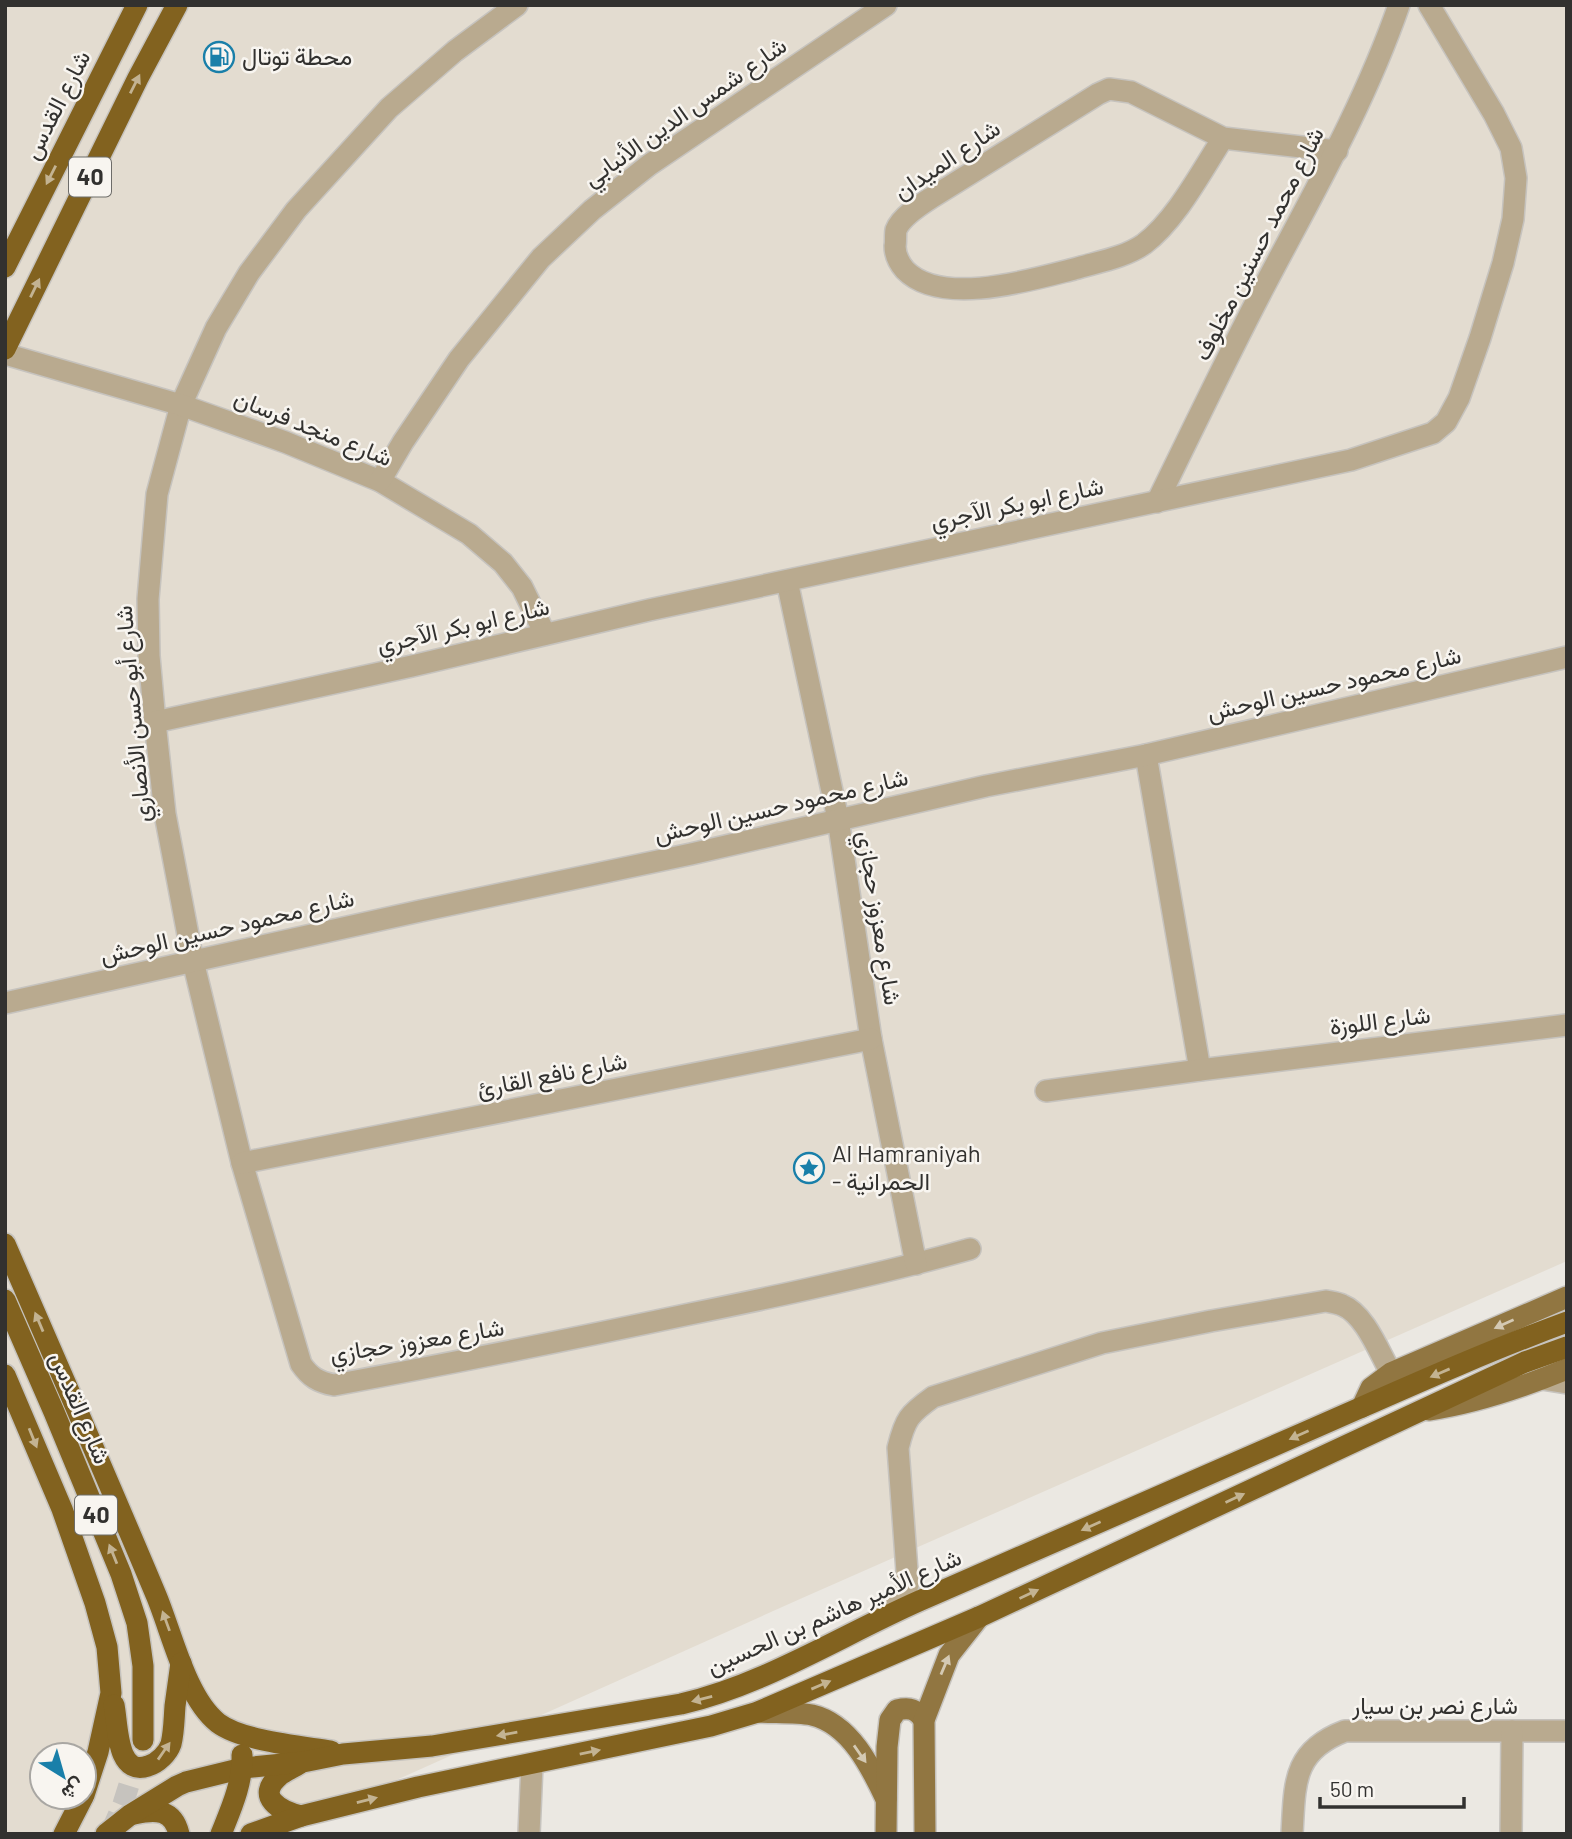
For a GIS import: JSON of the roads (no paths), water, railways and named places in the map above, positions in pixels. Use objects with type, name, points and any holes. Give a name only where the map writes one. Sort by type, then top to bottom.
[{"type":"highway","name":"شارع القدس","points":[[5,267],[137,5]]},
{"type":"highway","name":"40","points":[[5,352],[138,78],[177,5]]},
{"type":"highway","points":[[5,1244],[157,1598],[194,1692],[208,1713],[220,1724],[241,1735],[343,1754]]},
{"type":"highway","name":"شارع القدس","points":[[5,1300],[116,1562],[137,1623],[143,1666],[143,1740]]},
{"type":"highway","name":"شارع الأمير هاشم بن الحسين","points":[[106,1834],[130,1815],[187,1782],[243,1768],[303,1762],[343,1754],[432,1746],[681,1704],[712,1696],[755,1680],[937,1594],[1362,1407],[1567,1322]]},
{"type":"highway","points":[[251,1834],[301,1816],[418,1787],[711,1726],[758,1712],[979,1617],[1525,1362],[1567,1347]]},
{"type":"highway","name":"40","points":[[5,1375],[12,1408],[62,1509],[107,1647],[111,1693],[98,1752]]},
{"type":"highway","points":[[111,1693],[124,1758],[131,1765],[149,1766],[160,1759],[169,1748],[173,1735],[181,1662]]},
{"type":"highway","points":[[221,1834],[243,1768],[241,1735]]},
{"type":"highway","points":[[301,1816],[279,1809],[269,1794],[280,1775],[303,1762]]},
{"type":"highway","name":"40","points":[[64,1834],[76,1811]]},
{"type":"highway","points":[[130,1815],[151,1811],[166,1814],[176,1824],[179,1834]]},
{"type":"main road","points":[[1362,1407],[1371,1388],[1391,1373],[1567,1297]]},
{"type":"main road","points":[[1420,1412],[1455,1406],[1567,1369]]},
{"type":"main road","points":[[925,1834],[924,1720],[949,1655],[979,1617]]},
{"type":"main road","points":[[886,1834],[890,1720],[897,1710],[908,1708],[917,1710],[924,1720]]},
{"type":"main road","points":[[758,1712],[813,1716],[836,1727],[850,1739],[874,1772],[886,1799]]},
{"type":"street","name":"شارع أبو حسن الأنصاري","points":[[193,961],[166,814],[149,656],[148,599],[157,494],[181,405],[216,328],[249,273],[296,210],[389,108],[456,51],[517,5]]},
{"type":"street","name":"شارع شمس الدين الأنبابي","points":[[380,481],[459,359],[541,258],[561,239],[649,164],[886,5]]},
{"type":"street","name":"شارع محمد حسنين مخلوف","points":[[1157,502],[1264,286],[1337,151],[1374,70],[1399,5]]},
{"type":"street","name":"شارع ابو بكر الآجري","points":[[155,722],[956,543],[1351,460],[1433,433],[1446,422],[1459,398],[1480,338],[1503,264],[1513,219],[1516,178],[1511,148],[1494,114],[1429,5]]},
{"type":"street","name":"شارع الميدان","points":[[1223,138],[1187,195],[1156,234],[1119,257],[1014,285],[959,289],[935,286],[911,276],[899,263],[895,251],[896,230],[910,213],[1109,89],[1131,92],[1223,138],[1337,151]]},
{"type":"street","name":"شارع منجد فرسان","points":[[5,352],[181,405],[285,442],[380,481],[469,534],[503,563],[523,587],[545,634]]},
{"type":"street","name":"شارع معزوز حجازي","points":[[788,581],[838,819],[871,1039],[916,1264]]},
{"type":"street","name":"شارع محمود حسين الوحش","points":[[5,1003],[691,854],[986,786],[1146,755],[1567,657]]},
{"type":"street","points":[[1146,755],[1200,1070]]},
{"type":"street","name":"شارع معزوز حجازي","points":[[193,961],[242,1163],[301,1364],[310,1377],[323,1383],[334,1385],[497,1355],[816,1288],[970,1248]]},
{"type":"street","name":"شارع اللوزة","points":[[1046,1091],[1567,1025]]},
{"type":"street","name":"شارع نافع القارئ","points":[[242,1163],[871,1039]]},
{"type":"street","points":[[877,1621],[902,1598],[908,1585],[898,1448],[903,1428],[914,1410],[933,1397],[1102,1343],[1326,1301],[1341,1304],[1362,1320],[1391,1373]]},
{"type":"street","points":[[1542,1379],[1567,1383]]},
{"type":"street","points":[[907,1571],[918,1590],[937,1594]]},
{"type":"street","name":"شارع نصر بن سيار","points":[[1292,1834],[1295,1783],[1301,1766],[1313,1750],[1331,1736],[1345,1731],[1567,1731]]},
{"type":"street","points":[[1511,1834],[1512,1731]]},
{"type":"street","points":[[529,1834],[532,1764]]},
{"type":"tunnel","points":[[110,1834],[123,1804],[143,1740]]},
{"type":"place","name":"محطة توتال","points":[[219,57]]},
{"type":"place","name":"Al Hamraniyah - الحمرانية","points":[[809,1168]]}]
